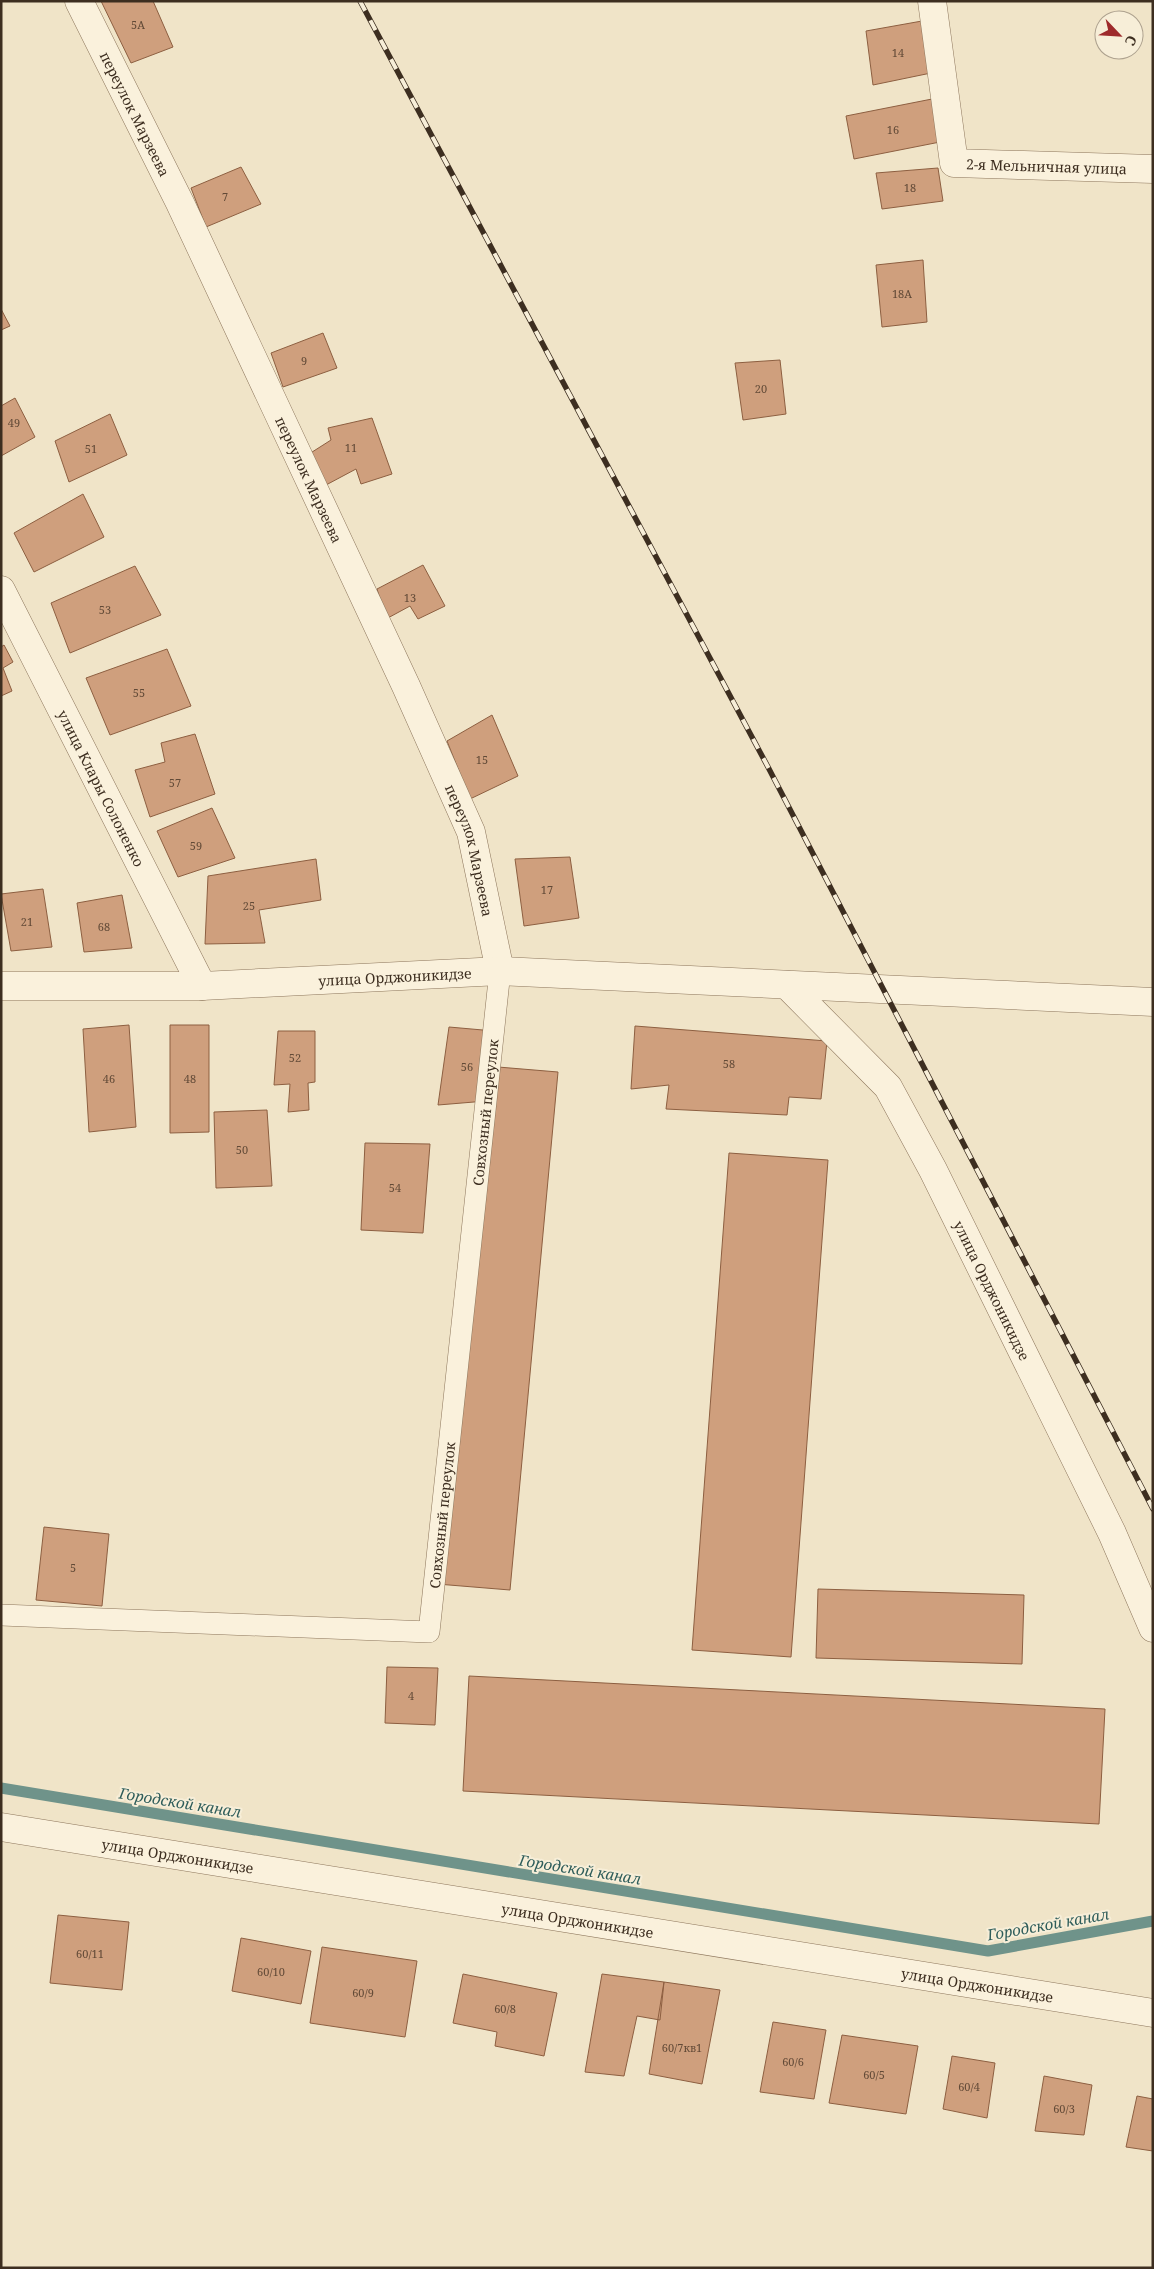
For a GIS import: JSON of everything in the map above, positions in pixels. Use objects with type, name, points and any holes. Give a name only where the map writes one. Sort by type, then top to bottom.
[{"type":"street","name":"переулок Марзеева","points":[[79,1],[180,203],[406,686],[471,832],[500,971]]},
{"type":"street","name":"2-я Мельничная улица","points":[[932,1],[954,163],[1153,169]]},
{"type":"street","name":"улица Клары Солоненко","points":[[1,590],[202,986]]},
{"type":"street","name":"улица Орджоникидзе","points":[[1,986],[202,986],[500,971],[1153,1002]]},
{"type":"street","name":"улица Орджоникидзе","points":[[787,985],[888,1087],[933,1170],[1112,1533],[1153,1628]]},
{"type":"street","name":"улица Орджоникидзе","points":[[1,1827],[1153,2013]]},
{"type":"lane","name":"Совхозный переулок","points":[[1,1615],[429,1632],[500,971]]},
{"type":"building","points":[[101,1],[153,1],[173,47],[131,63]]},
{"type":"building","points":[[922,21],[931,73],[873,85],[866,31]]},
{"type":"building","points":[[932,99],[940,142],[854,159],[846,116]]},
{"type":"building","points":[[241,167],[261,204],[206,227],[191,188]]},
{"type":"building","points":[[938,168],[943,201],[882,209],[876,173]]},
{"type":"building","points":[[923,260],[927,322],[882,327],[876,265]]},
{"type":"building","points":[[1,309],[10,326],[1,330]]},
{"type":"building","points":[[323,333],[337,368],[283,387],[271,353]]},
{"type":"building","points":[[780,360],[786,414],[743,420],[735,363]]},
{"type":"building","points":[[15,398],[35,437],[1,456],[1,406]]},
{"type":"building","points":[[110,414],[127,455],[69,482],[55,441]]},
{"type":"building","points":[[372,418],[392,474],[361,484],[356,469],[326,485],[309,454],[331,440],[328,428]]},
{"type":"building","points":[[83,494],[104,537],[34,572],[14,533]]},
{"type":"building","points":[[423,565],[445,606],[418,619],[410,606],[386,619],[377,589]]},
{"type":"building","points":[[135,566],[161,615],[70,653],[51,603]]},
{"type":"building","points":[[4,645],[13,662],[3,668],[12,691],[1,696],[1,647]]},
{"type":"building","points":[[167,649],[191,706],[110,735],[86,678]]},
{"type":"building","points":[[492,715],[518,776],[470,799],[447,741]]},
{"type":"building","points":[[195,734],[215,794],[150,817],[135,770],[165,762],[161,743]]},
{"type":"building","points":[[212,808],[235,858],[178,877],[157,831]]},
{"type":"building","points":[[570,857],[579,918],[524,926],[515,859]]},
{"type":"building","points":[[316,859],[321,900],[259,910],[265,943],[205,944],[208,876]]},
{"type":"building","points":[[43,889],[52,947],[11,951],[1,894]]},
{"type":"building","points":[[122,895],[132,948],[84,952],[77,903]]},
{"type":"building","points":[[129,1025],[136,1127],[89,1132],[83,1029]]},
{"type":"building","points":[[170,1025],[209,1025],[209,1132],[170,1133]]},
{"type":"building","points":[[635,1026],[827,1041],[821,1099],[789,1097],[787,1115],[666,1109],[669,1085],[631,1089]]},
{"type":"building","points":[[449,1027],[494,1031],[486,1101],[438,1105]]},
{"type":"building","points":[[278,1031],[315,1031],[315,1082],[308,1083],[309,1110],[288,1112],[290,1084],[274,1085]]},
{"type":"building","points":[[486,1066],[558,1072],[510,1590],[437,1584]]},
{"type":"building","points":[[267,1110],[272,1186],[216,1188],[214,1112]]},
{"type":"building","points":[[365,1143],[430,1144],[423,1233],[361,1230]]},
{"type":"building","points":[[729,1153],[828,1160],[791,1657],[692,1650]]},
{"type":"building","points":[[44,1527],[109,1534],[102,1606],[36,1600]]},
{"type":"building","points":[[818,1589],[1024,1595],[1022,1664],[816,1658]]},
{"type":"building","points":[[387,1667],[438,1668],[435,1725],[385,1723]]},
{"type":"building","points":[[469,1676],[1105,1709],[1099,1824],[463,1791]]},
{"type":"building","points":[[58,1915],[129,1922],[122,1990],[50,1983]]},
{"type":"building","points":[[241,1938],[311,1951],[301,2004],[232,1991]]},
{"type":"building","points":[[322,1947],[417,1961],[405,2037],[310,2023]]},
{"type":"building","points":[[463,1974],[557,1993],[544,2056],[495,2046],[497,2032],[453,2023]]},
{"type":"building","points":[[602,1974],[664,1982],[660,2020],[637,2016],[624,2076],[585,2072]]},
{"type":"building","points":[[664,1982],[720,1990],[702,2084],[649,2074]]},
{"type":"building","points":[[773,2022],[826,2030],[814,2099],[760,2092]]},
{"type":"building","points":[[842,2035],[918,2046],[906,2114],[829,2103]]},
{"type":"building","points":[[952,2056],[995,2063],[987,2118],[943,2109]]},
{"type":"building","points":[[1044,2076],[1092,2085],[1084,2135],[1035,2131]]},
{"type":"building","points":[[1137,2096],[1153,2099],[1153,2151],[1126,2147]]},
{"type":"waterway","name":"Городской канал","points":[[1,1788],[988,1951],[1153,1921]]},
{"type":"railway","points":[[360,1],[768,767],[1153,1509]]}]
